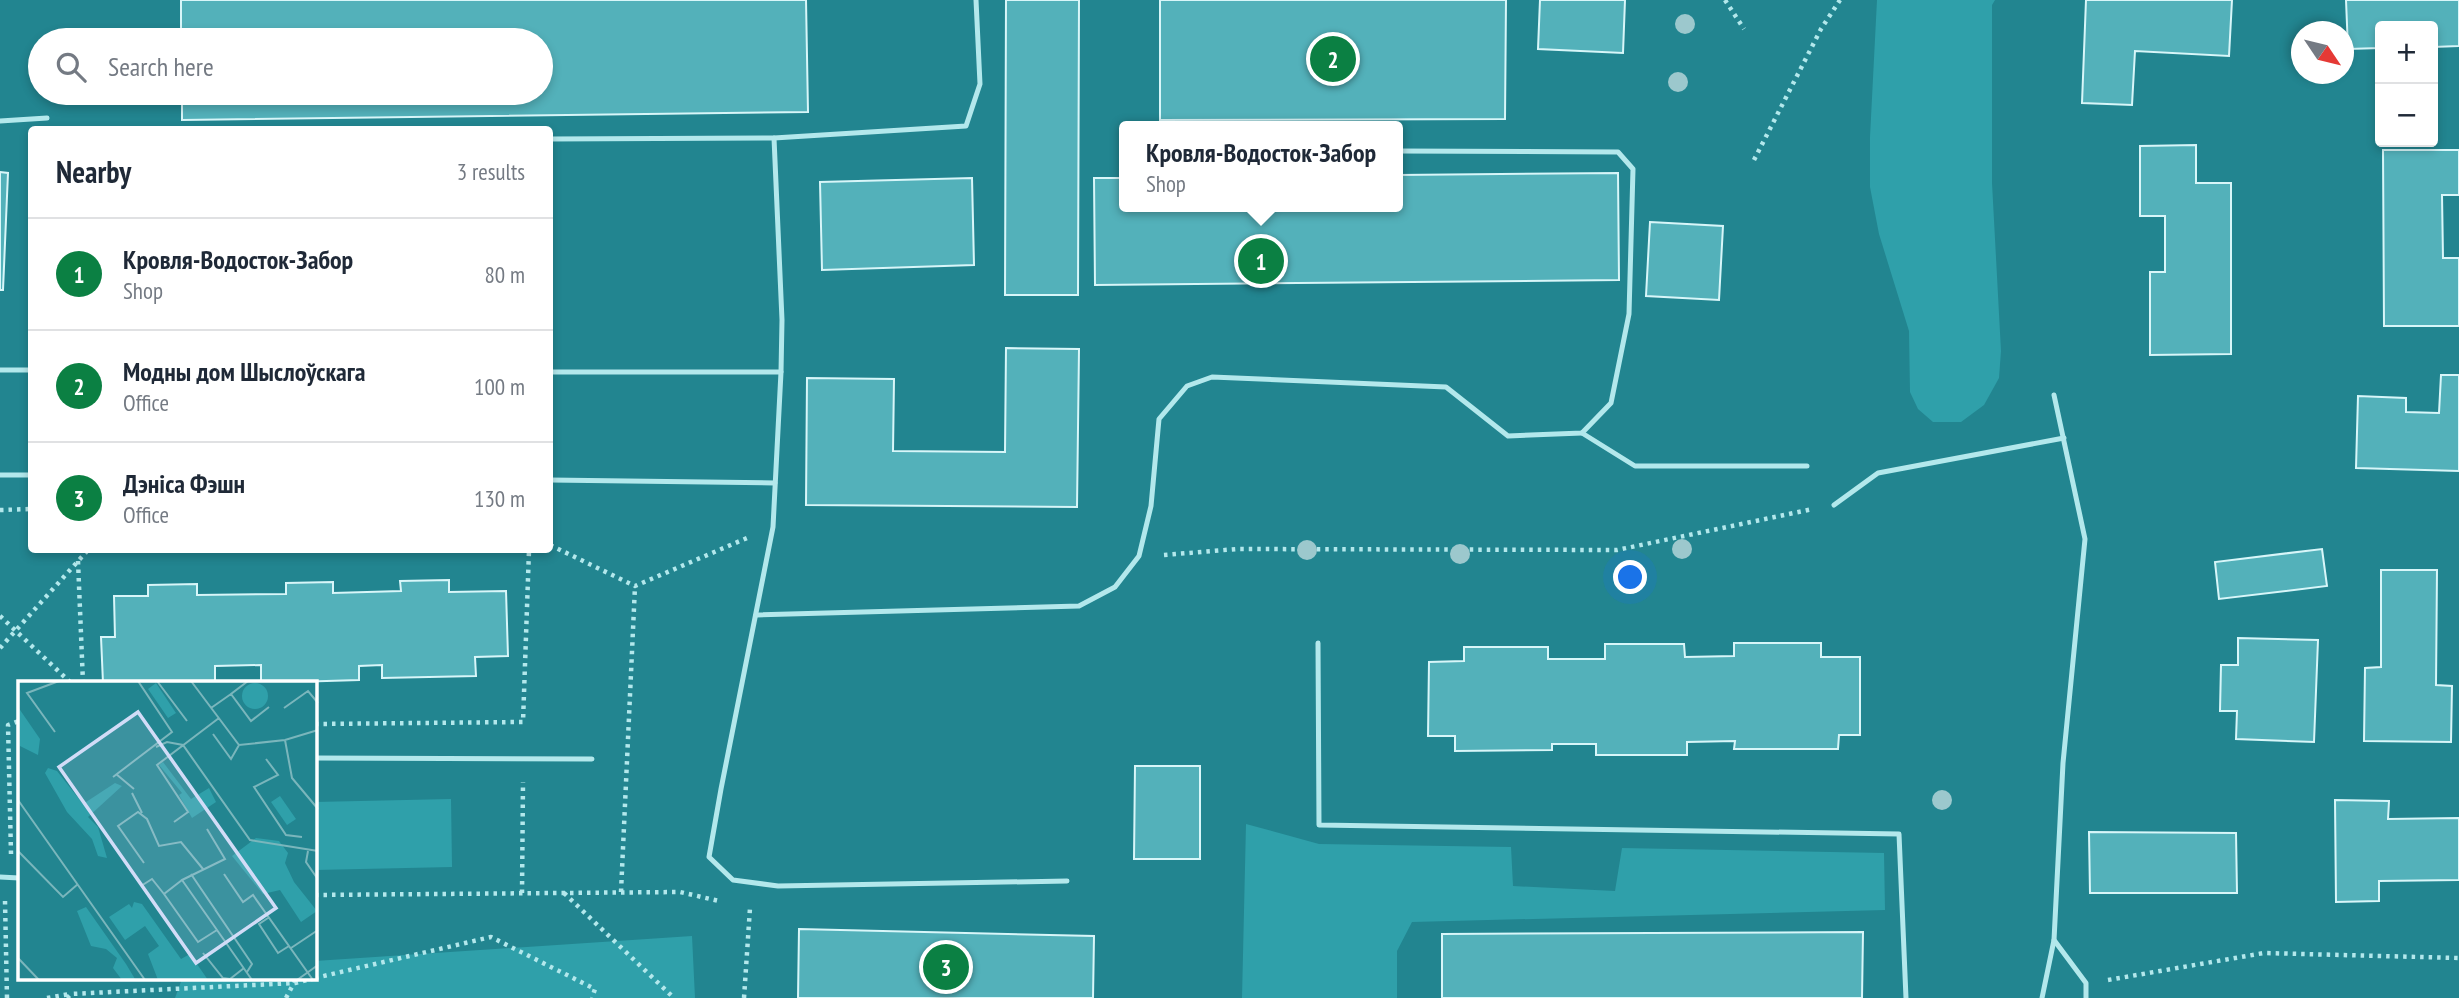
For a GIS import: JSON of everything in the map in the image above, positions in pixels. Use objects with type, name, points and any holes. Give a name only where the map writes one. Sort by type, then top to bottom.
[{"type":"lane","points":[[553,139],[774,138],[966,126],[980,84],[976,0]]},
{"type":"lane","points":[[0,121],[47,118]]},
{"type":"lane","points":[[774,138],[782,320],[773,527],[720,789],[709,857],[733,880],[778,886],[1067,881]]},
{"type":"lane","points":[[1403,151],[1618,152],[1633,169],[1629,314],[1611,403],[1582,433]]},
{"type":"lane","points":[[0,370],[28,370]]},
{"type":"lane","points":[[553,372],[780,373]]},
{"type":"lane","points":[[756,615],[1080,606],[1115,587],[1139,556],[1151,506],[1159,419],[1187,386],[1212,377],[1446,387],[1508,436],[1582,433],[1635,466],[1807,466]]},
{"type":"lane","points":[[2042,998],[2054,940],[2063,763],[2085,539],[2054,395]]},
{"type":"lane","points":[[1834,505],[1878,473],[2064,438]]},
{"type":"lane","points":[[0,475],[28,475]]},
{"type":"lane","points":[[553,480],[775,483]]},
{"type":"lane","points":[[1318,643],[1319,825],[1899,834],[1906,998]]},
{"type":"lane","points":[[317,758],[592,759]]},
{"type":"lane","points":[[0,877],[18,878]]},
{"type":"lane","points":[[2054,940],[2086,983],[2086,998]]},
{"type":"path","points":[[1725,0],[1744,29]]},
{"type":"path","points":[[1754,160],[1821,29],[1840,0]]},
{"type":"path","points":[[1139,556],[1237,549],[1617,550],[1834,505]]},
{"type":"path","points":[[0,510],[28,509]]},
{"type":"path","points":[[553,546],[635,586],[773,527]]},
{"type":"path","points":[[0,648],[85,553]]},
{"type":"path","points":[[317,724],[523,722],[529,553]]},
{"type":"path","points":[[78,561],[83,681]]},
{"type":"path","points":[[621,892],[635,586]]},
{"type":"path","points":[[0,616],[69,681]]},
{"type":"path","points":[[0,724],[8,725],[18,721]]},
{"type":"path","points":[[7,998],[5,900],[11,859],[8,725]]},
{"type":"path","points":[[522,893],[523,758]]},
{"type":"path","points":[[317,895],[680,892],[727,902]]},
{"type":"path","points":[[563,893],[674,998]]},
{"type":"path","points":[[738,905],[750,908],[744,998]]},
{"type":"path","points":[[317,977],[491,936],[595,989],[592,998]]},
{"type":"path","points":[[2086,983],[2264,953],[2459,958]]},
{"type":"path","points":[[47,998],[295,981]]},
{"type":"path","points":[[286,998],[295,981]]},
{"type":"green space","points":[[1877,0],[1995,0],[1992,5],[1992,183],[2001,351],[1999,378],[1984,405],[1961,422],[1933,422],[1918,409],[1910,392],[1909,331],[1879,234],[1870,187]]},
{"type":"green space","points":[[451,799],[452,867],[317,870],[317,802]]},
{"type":"green space","points":[[1246,824],[1319,844],[1511,847],[1513,886],[1615,891],[1622,848],[1884,853],[1885,910],[1412,922],[1397,951],[1397,998],[1242,998]]},
{"type":"green space","points":[[692,936],[695,998],[175,998],[181,981],[317,981],[317,961]]},
{"type":"building","points":[[181,0],[806,0],[808,112],[182,120],[182,105],[553,105],[553,28],[181,28]]},
{"type":"building","points":[[1006,0],[1079,0],[1078,295],[1005,295]]},
{"type":"building","points":[[1160,0],[1506,0],[1505,119],[1160,120]]},
{"type":"building","points":[[1540,0],[1625,0],[1623,53],[1538,49]]},
{"type":"building","points":[[2086,0],[2232,0],[2229,56],[2135,51],[2132,105],[2082,103]]},
{"type":"building","points":[[2346,0],[2459,0],[2459,46],[2438,47],[2438,21],[2375,21],[2375,48],[2354,49],[2354,21],[2347,21]]},
{"type":"building","points":[[2196,145],[2196,183],[2231,183],[2231,354],[2150,355],[2150,272],[2165,272],[2165,216],[2140,216],[2140,146]]},
{"type":"building","points":[[2383,150],[2459,150],[2459,195],[2442,195],[2443,258],[2459,258],[2459,326],[2384,326]]},
{"type":"building","points":[[0,172],[8,173],[3,290],[0,290]]},
{"type":"building","points":[[1618,173],[1619,280],[1095,285],[1094,178],[1119,178],[1119,212],[1403,212],[1403,175]]},
{"type":"building","points":[[972,178],[974,265],[822,270],[820,182]]},
{"type":"building","points":[[1650,222],[1723,226],[1719,300],[1646,296]]},
{"type":"building","points":[[1006,348],[1079,349],[1077,507],[806,505],[807,378],[894,379],[893,451],[1005,452]]},
{"type":"building","points":[[2441,375],[2459,375],[2459,471],[2356,468],[2358,396],[2406,398],[2406,412],[2439,413]]},
{"type":"building","points":[[2322,549],[2327,586],[2219,599],[2215,562]]},
{"type":"building","points":[[2381,570],[2437,570],[2436,685],[2452,686],[2451,742],[2364,741],[2365,668],[2381,667]]},
{"type":"building","points":[[449,580],[449,592],[506,591],[508,656],[475,657],[476,676],[382,678],[382,665],[359,666],[359,680],[261,681],[261,665],[215,666],[215,681],[103,681],[101,637],[115,637],[114,596],[148,596],[148,585],[197,584],[197,595],[286,594],[286,583],[333,582],[333,593],[401,591],[400,581]]},
{"type":"building","points":[[2238,638],[2318,640],[2314,742],[2236,739],[2237,711],[2220,711],[2221,665],[2238,665]]},
{"type":"building","points":[[1734,643],[1821,643],[1821,657],[1860,657],[1860,735],[1839,735],[1838,749],[1734,749],[1735,741],[1687,742],[1687,755],[1596,755],[1596,744],[1552,744],[1552,750],[1455,751],[1455,736],[1428,736],[1429,662],[1464,661],[1464,647],[1548,647],[1548,659],[1605,659],[1605,644],[1684,644],[1685,657],[1734,656]]},
{"type":"building","points":[[1135,766],[1200,766],[1200,859],[1134,859]]},
{"type":"building","points":[[2335,800],[2389,801],[2388,819],[2459,818],[2459,880],[2379,881],[2379,901],[2336,902]]},
{"type":"building","points":[[2089,832],[2236,833],[2237,893],[2090,893]]},
{"type":"building","points":[[799,929],[1094,936],[1093,998],[798,998]]},
{"type":"building","points":[[1863,932],[1862,998],[1442,998],[1442,934]]},
{"type":"place","name":"Модны дом Шыслоўскага","points":[[1333,59]]},
{"type":"place","name":"Кровля-Водосток-Забор","points":[[1261,261]]},
{"type":"place","name":"Дэніса Фэшн","points":[[946,967]]}]
